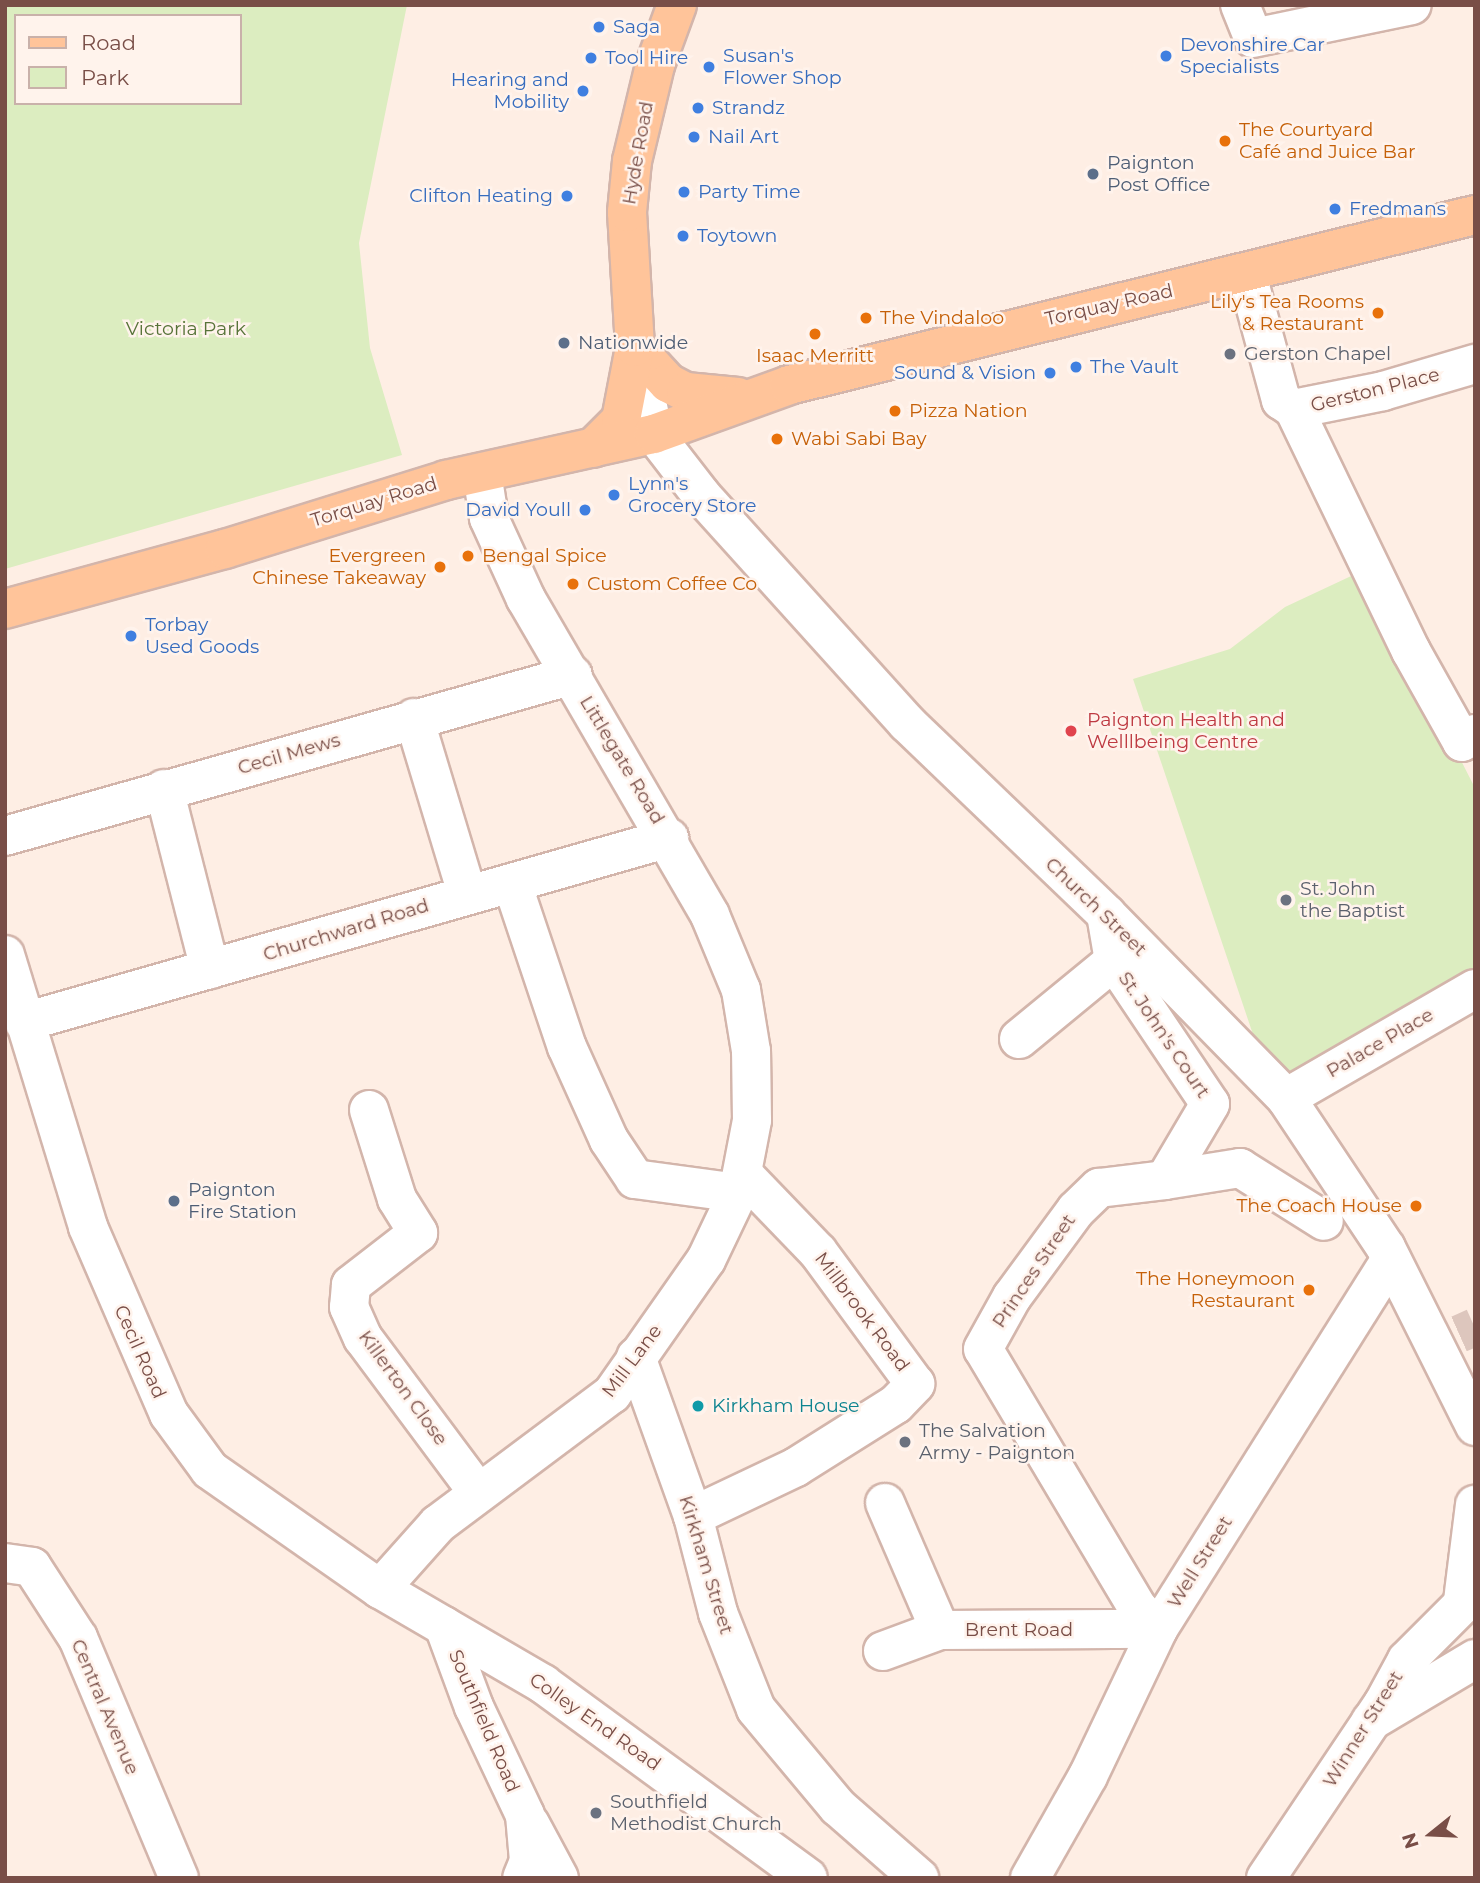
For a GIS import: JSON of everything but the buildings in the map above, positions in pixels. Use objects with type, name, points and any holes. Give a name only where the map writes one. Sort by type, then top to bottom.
[{"type":"main road","name":"Hyde Road","points":[[593,448],[621,420],[635,347],[627,212],[632,161],[654,65],[677,5]]},
{"type":"main road","name":"Torquay Road","points":[[5,609],[482,472],[654,434],[744,398],[1091,307],[1247,275],[1475,215]]},
{"type":"main road","name":"Torquay Road","points":[[635,347],[668,383],[686,391],[744,398]]},
{"type":"street","points":[[1240,5],[1253,38],[1367,9],[1412,5]]},
{"type":"street","name":"Gerston Place","points":[[1247,275],[1281,400],[1294,409],[1383,391],[1475,364]]},
{"type":"street","name":"Hyde Road","points":[[635,347],[654,434]]},
{"type":"street","points":[[1294,409],[1411,651],[1468,738]]},
{"type":"street","name":"Church Street","points":[[654,434],[702,496],[907,723],[1106,914],[1286,1098],[1446,1339],[1475,1426]]},
{"type":"street","name":"Littlegate Road","points":[[482,472],[489,518],[526,598],[669,838],[710,915],[741,990],[751,1052]]},
{"type":"street","name":"Cecil Mews","points":[[5,836],[573,675]]},
{"type":"street","points":[[414,718],[467,893]]},
{"type":"street","points":[[164,789],[209,969]]},
{"type":"street","name":"Churchward Road","points":[[24,1022],[467,893],[512,883],[669,838]]},
{"type":"street","points":[[512,883],[567,1047],[609,1140],[635,1179],[741,1184]]},
{"type":"street","name":"St. John's Court","points":[[1106,914],[1114,961],[1210,1104],[1165,1180]]},
{"type":"street","name":"Cecil Road","points":[[5,955],[88,1227],[142,1358],[187,1443],[236,1492],[380,1589],[444,1626]]},
{"type":"street","points":[[1019,1039],[1114,961]]},
{"type":"street","name":"Palace Place","points":[[1286,1098],[1475,989]]},
{"type":"street","name":"Mill Lane","points":[[380,1589],[433,1530],[478,1491],[612,1394],[706,1260],[741,1184],[752,1120],[751,1052]]},
{"type":"street","name":"Killerton Close","points":[[369,1110],[397,1199],[418,1233],[351,1285],[349,1307],[363,1338],[478,1491]]},
{"type":"street","points":[[1165,1180],[1240,1168],[1324,1221]]},
{"type":"street","name":"Princes Street","points":[[1158,1629],[1137,1607],[983,1349],[1012,1297],[1076,1210],[1099,1188],[1165,1180]]},
{"type":"street","name":"Millbrook Road","points":[[694,1516],[796,1467],[896,1404],[915,1384],[818,1252],[741,1184]]},
{"type":"street","name":"Well Street","points":[[1030,1878],[1088,1776],[1158,1629],[1391,1259]]},
{"type":"street","name":"Kirkham Street","points":[[636,1357],[694,1516],[718,1613],[756,1709],[838,1807],[896,1870]]},
{"type":"street","points":[[885,1503],[940,1630]]},
{"type":"street","points":[[1469,1596],[1475,1505]]},
{"type":"street","name":"Central Avenue","points":[[5,1563],[32,1567],[78,1638],[179,1878]]},
{"type":"street","name":"Winner Street","points":[[1266,1878],[1371,1721],[1407,1660],[1469,1596]]},
{"type":"street","name":"Southfield Road","points":[[444,1626],[474,1707],[525,1815],[559,1878]]},
{"type":"street","name":"Colley End Road","points":[[444,1626],[610,1730],[808,1878]]},
{"type":"street","name":"Brent Road","points":[[883,1651],[940,1630],[1158,1629]]},
{"type":"street","points":[[1371,1721],[1475,1659]]},
{"type":"street","name":"Southfield Road","points":[[522,1878],[529,1861],[525,1815]]},
{"type":"green space","name":"Victoria Park","points":[[5,5],[407,5],[359,243],[370,348],[402,455],[5,569]]},
{"type":"green space","points":[[1364,570],[1475,788],[1475,976],[1299,1074],[1277,1074],[1264,1067],[1133,679],[1230,649],[1285,607]]},
{"type":"tunnel","points":[[1459,1334],[1475,1327]]},
{"type":"place","name":"Saga","points":[[599,27]]},
{"type":"place","name":"Devonshire Car Specialists","points":[[1166,56]]},
{"type":"place","name":"Tool Hire","points":[[591,58]]},
{"type":"place","name":"Susan's Flower Shop","points":[[709,67]]},
{"type":"place","name":"Hearing and Mobility","points":[[583,91]]},
{"type":"place","name":"Strandz","points":[[698,108]]},
{"type":"place","name":"Nail Art","points":[[694,137]]},
{"type":"place","name":"The Courtyard Café and Juice Bar","points":[[1225,141]]},
{"type":"place","name":"Paignton Post Office","points":[[1093,174]]},
{"type":"place","name":"Party Time","points":[[684,192]]},
{"type":"place","name":"Clifton Heating","points":[[567,196]]},
{"type":"place","name":"Fredmans","points":[[1335,209]]},
{"type":"place","name":"Toytown","points":[[683,236]]},
{"type":"place","name":"Lily's Tea Rooms & Restaurant","points":[[1378,313]]},
{"type":"place","name":"The Vindaloo","points":[[866,318]]},
{"type":"place","name":"Isaac Merritt","points":[[815,334]]},
{"type":"place","name":"Nationwide","points":[[564,343]]},
{"type":"place","name":"Gerston Chapel","points":[[1230,354]]},
{"type":"place","name":"The Vault","points":[[1076,367]]},
{"type":"place","name":"Sound & Vision","points":[[1050,373]]},
{"type":"place","name":"Pizza Nation","points":[[895,411]]},
{"type":"place","name":"Wabi Sabi Bay","points":[[777,439]]},
{"type":"place","name":"Lynn's Grocery Store","points":[[614,495]]},
{"type":"place","name":"David Youll","points":[[585,510]]},
{"type":"place","name":"Bengal Spice","points":[[468,556]]},
{"type":"place","name":"Evergreen Chinese Takeaway","points":[[440,567]]},
{"type":"place","name":"Custom Coffee Co","points":[[573,584]]},
{"type":"place","name":"Torbay Used Goods","points":[[131,636]]},
{"type":"place","name":"Paignton Health and Welllbeing Centre","points":[[1071,731]]},
{"type":"place","name":"St. John the Baptist","points":[[1286,900]]},
{"type":"place","name":"Paignton Fire Station","points":[[174,1201]]},
{"type":"place","name":"The Coach House","points":[[1416,1206]]},
{"type":"place","name":"The Honeymoon Restaurant","points":[[1309,1290]]},
{"type":"place","name":"Kirkham House","points":[[698,1406]]},
{"type":"place","name":"The Salvation Army - Paignton","points":[[905,1442]]},
{"type":"place","name":"Southfield Methodist Church","points":[[596,1813]]}]
